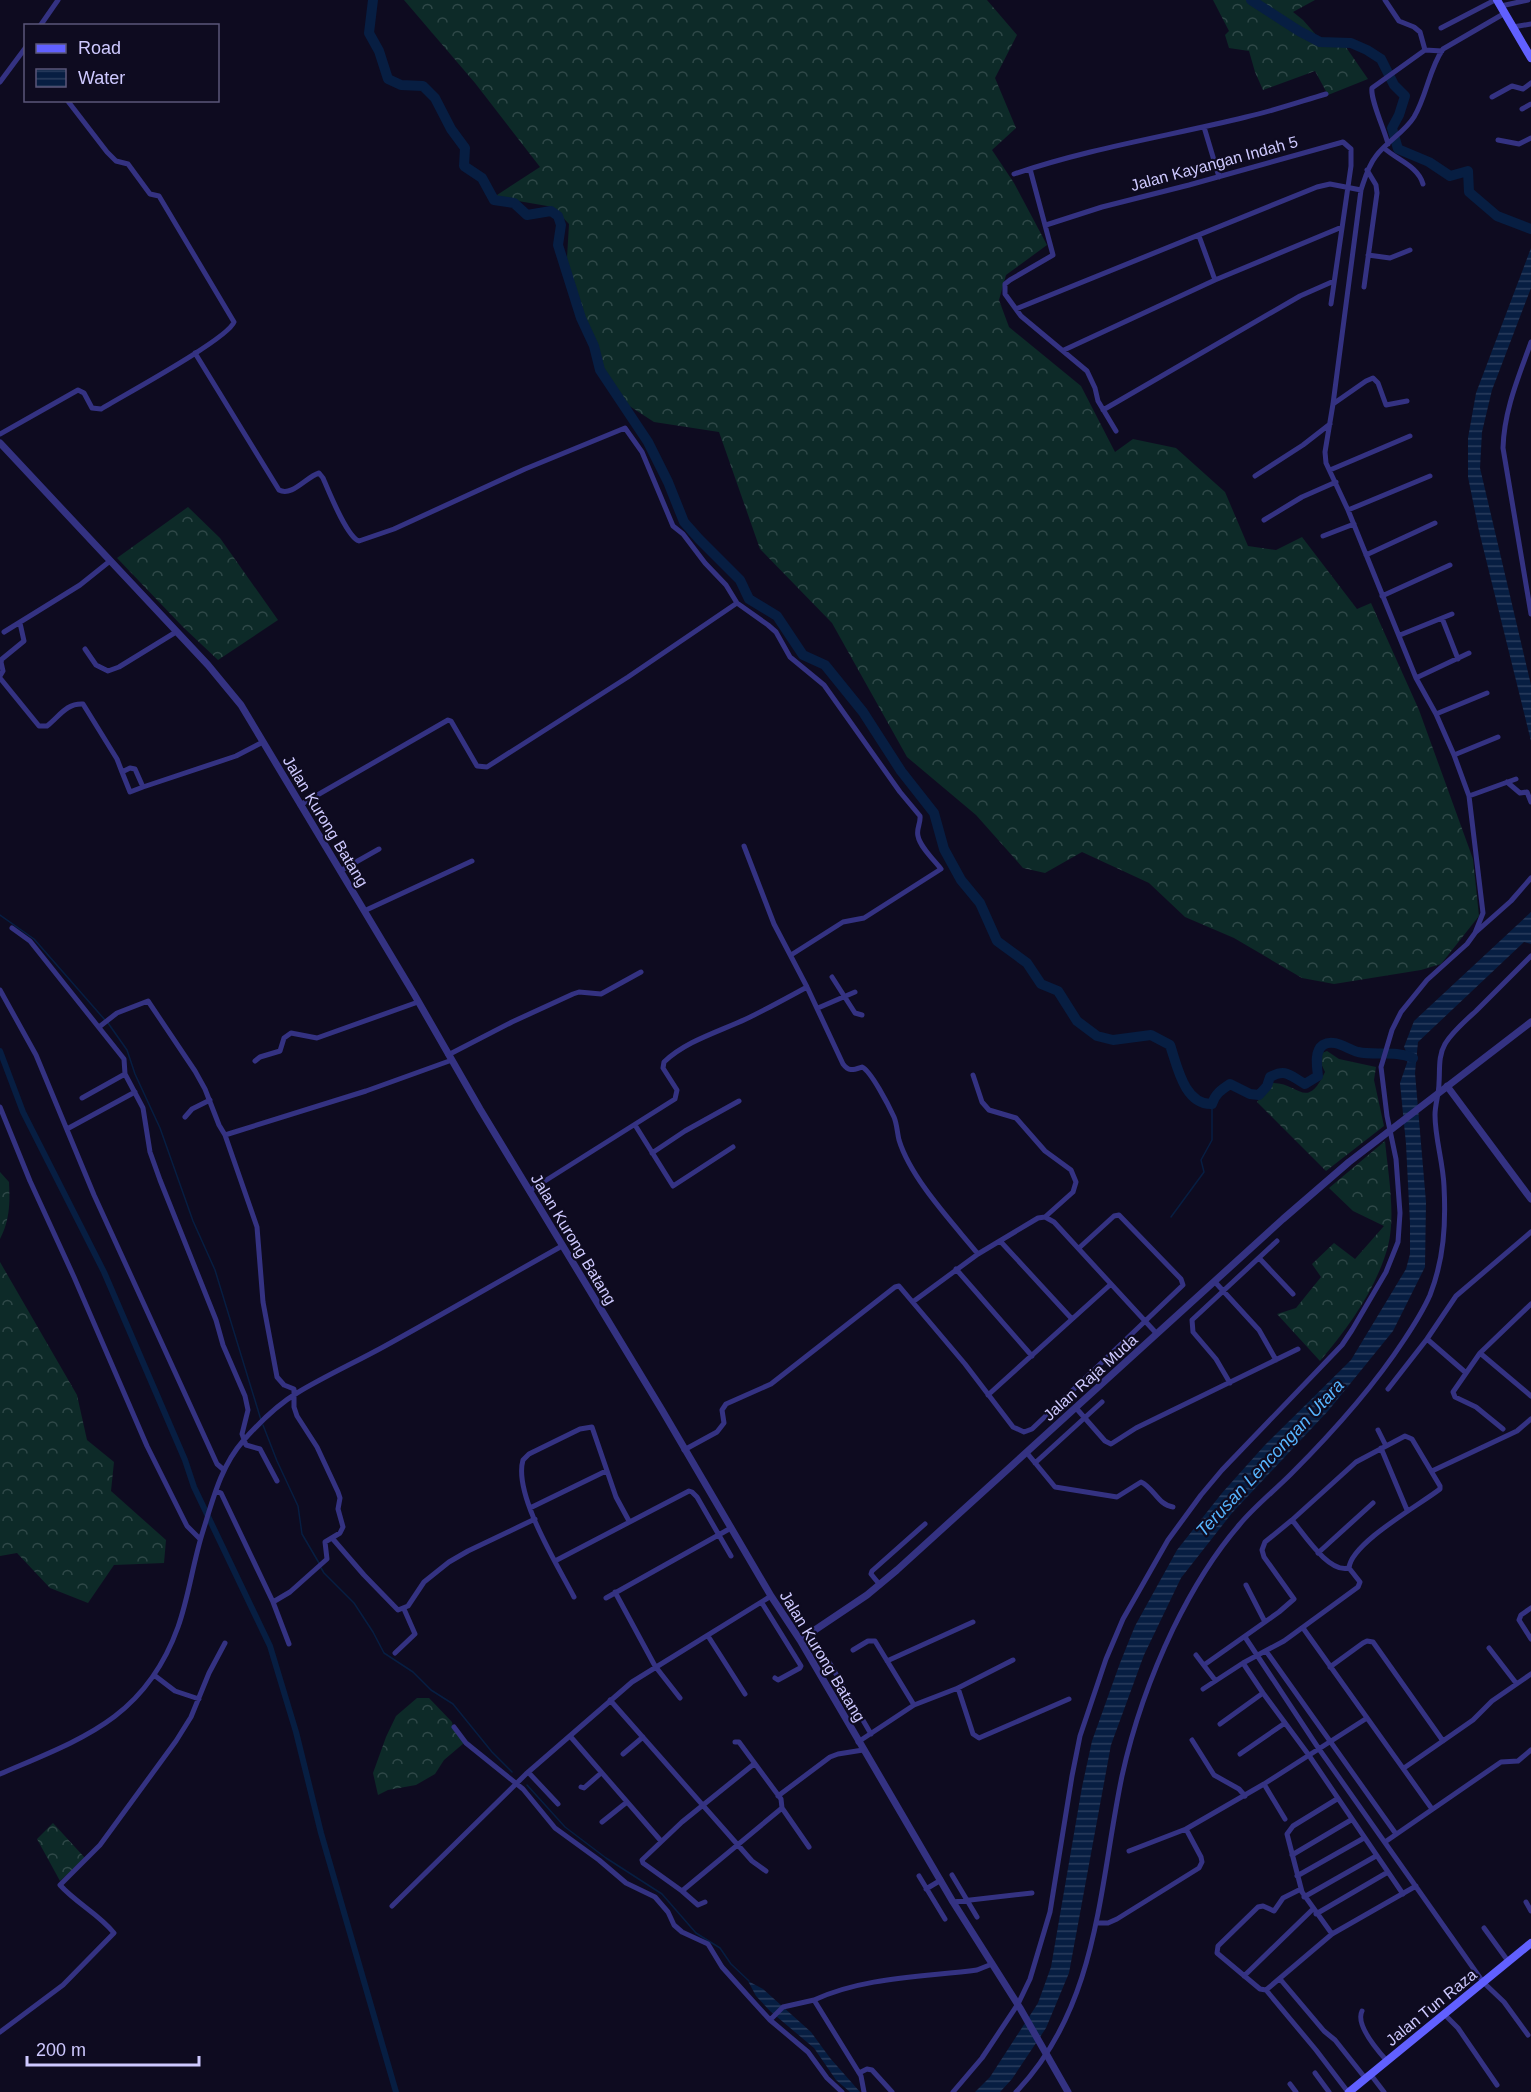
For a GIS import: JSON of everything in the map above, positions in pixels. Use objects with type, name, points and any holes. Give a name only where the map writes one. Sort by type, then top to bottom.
[{"type":"main road","points":[[1500,5],[1530,55]]},
{"type":"main road","name":"Jalan Tun Raza","points":[[1348,2092],[1531,1943]]},
{"type":"street","points":[[41,24],[58,0]]},
{"type":"street","points":[[1385,0],[1399,21],[1420,32],[1425,50]]},
{"type":"street","points":[[1441,28],[1500,5],[1528,0]]},
{"type":"street","points":[[1475,933],[1483,913],[1469,796],[1436,714],[1416,678],[1354,524],[1326,463],[1325,452],[1361,190],[1368,170],[1388,145],[1402,133],[1418,108],[1442,51],[1500,5]]},
{"type":"street","points":[[1513,27],[1531,24]]},
{"type":"street","points":[[0,82],[24,50]]},
{"type":"street","points":[[1423,184],[1417,171],[1397,160],[1388,145],[1371,95],[1374,86],[1425,50],[1442,51]]},
{"type":"street","points":[[1492,96],[1512,86],[1521,89],[1531,83]]},
{"type":"street","points":[[1014,174],[1113,145],[1204,127],[1326,94]]},
{"type":"street","points":[[0,434],[78,390],[84,393],[92,408],[100,409],[195,353],[230,329],[234,322],[159,196],[150,194],[128,164],[113,159],[69,102]]},
{"type":"street","points":[[1522,109],[1531,104]]},
{"type":"street","points":[[1204,127],[1220,177]]},
{"type":"street","points":[[1498,140],[1519,144],[1531,138]]},
{"type":"street","name":"Jalan Kayangan Indah 5","points":[[1046,225],[1102,207],[1343,142],[1352,152],[1348,187]]},
{"type":"street","points":[[1030,169],[1053,253],[1052,256],[1005,284],[1005,294],[1027,323],[1064,350],[1087,371],[1103,410],[1116,431]]},
{"type":"street","points":[[1364,287],[1377,193],[1376,185],[1368,170]]},
{"type":"street","points":[[1017,309],[1317,187],[1330,184],[1361,190]]},
{"type":"street","points":[[1331,304],[1348,187]]},
{"type":"street","points":[[1064,350],[1215,280],[1342,227]]},
{"type":"street","points":[[1199,236],[1215,280]]},
{"type":"street","points":[[1368,255],[1390,258],[1410,250]]},
{"type":"street","points":[[1103,410],[1300,296],[1334,281]]},
{"type":"street","points":[[1531,342],[1510,399],[1503,439],[1504,459],[1531,614]]},
{"type":"street","points":[[195,353],[279,490],[288,492],[318,473],[349,532],[359,542],[625,428],[642,452],[673,526],[726,585],[737,603],[776,632],[790,657],[824,685],[900,792],[920,816],[918,837],[941,869],[864,918],[843,922],[791,955]]},
{"type":"street","points":[[1333,404],[1373,378],[1378,383],[1386,405],[1407,401]]},
{"type":"street","points":[[1256,476],[1330,424]]},
{"type":"street","points":[[1330,470],[1410,436]]},
{"type":"street","name":"Jalan Kurong Batang","points":[[0,443],[227,685],[241,705],[771,1596],[800,1640],[953,1902],[1040,2041],[1068,2092]]},
{"type":"street","points":[[1348,510],[1430,476]]},
{"type":"street","points":[[1264,520],[1302,497],[1336,482]]},
{"type":"street","points":[[1366,555],[1435,523]]},
{"type":"street","points":[[1323,536],[1354,524]]},
{"type":"street","points":[[4,632],[80,585],[110,561]]},
{"type":"street","points":[[1522,564],[1531,561]]},
{"type":"street","points":[[1382,596],[1450,565]]},
{"type":"street","points":[[300,805],[448,720],[451,721],[477,766],[487,767],[737,603]]},
{"type":"street","points":[[1400,635],[1452,614]]},
{"type":"street","points":[[1442,618],[1458,658]]},
{"type":"street","points":[[20,623],[24,641],[2,659],[3,671],[0,677],[39,726],[47,726],[68,707],[83,704],[117,759],[130,792],[236,756],[263,742]]},
{"type":"street","points":[[85,649],[96,665],[108,671],[119,667],[176,632]]},
{"type":"street","points":[[1416,678],[1469,653]]},
{"type":"street","points":[[1436,714],[1487,693]]},
{"type":"street","points":[[1454,756],[1498,737]]},
{"type":"street","points":[[122,772],[134,768],[143,787]]},
{"type":"street","points":[[1469,796],[1516,779]]},
{"type":"street","points":[[1508,782],[1520,793],[1527,792],[1531,802]]},
{"type":"street","points":[[744,846],[774,924],[818,1008],[843,1064],[847,1069],[862,1067],[869,1072],[894,1118],[899,1141],[919,1179],[978,1254]]},
{"type":"street","points":[[340,871],[379,849]]},
{"type":"street","points":[[364,911],[472,861]]},
{"type":"street","points":[[952,2092],[982,2058],[1019,2006],[1030,1979],[1050,1912],[1080,1736],[1106,1659],[1123,1619],[1168,1540],[1201,1495],[1341,1345],[1377,1290],[1393,1255],[1400,1226],[1399,1194],[1392,1127],[1383,1091],[1381,1067],[1394,1025],[1408,1002],[1426,980],[1467,944],[1475,933],[1511,901],[1531,878]]},
{"type":"street","points":[[12,928],[30,941],[101,1026],[124,1059],[125,1074],[143,1108],[150,1152],[160,1180],[216,1320],[223,1345],[247,1401],[248,1410],[242,1434],[243,1441],[260,1449],[277,1481]]},
{"type":"street","points":[[1016,2092],[1058,2037],[1071,2009],[1084,1971],[1096,1923],[1123,1774],[1139,1714],[1173,1629],[1211,1564],[1234,1532],[1254,1508],[1296,1468],[1366,1392],[1397,1352],[1430,1296],[1444,1243],[1444,1187],[1435,1114],[1439,1091],[1440,1060],[1445,1044],[1531,956]]},
{"type":"street","points":[[225,1135],[366,1091],[450,1058],[513,1022],[573,994],[601,994],[641,972]]},
{"type":"street","points":[[832,977],[855,1013],[862,1015]]},
{"type":"street","points":[[529,1191],[675,1098],[677,1090],[663,1068],[668,1058],[694,1041],[746,1019],[807,987]]},
{"type":"street","points":[[0,990],[36,1055],[94,1195],[210,1450],[217,1464],[224,1470]]},
{"type":"street","points":[[818,1008],[855,992]]},
{"type":"street","points":[[101,1026],[117,1013],[148,1001],[195,1071],[210,1100],[225,1135],[257,1227],[263,1302],[277,1377],[284,1385],[294,1389],[295,1411],[325,1462],[340,1498],[338,1509],[343,1527],[340,1533],[326,1542],[327,1557],[290,1592],[273,1602]]},
{"type":"street","points":[[255,1061],[267,1054],[280,1051],[284,1038],[291,1033],[316,1038],[418,1002]]},
{"type":"street","points":[[1529,1023],[1531,1033]]},
{"type":"street","name":"Jalan Raja Muda","points":[[800,1640],[880,1585],[1290,1212],[1392,1127],[1529,1023]]},
{"type":"street","points":[[82,1098],[125,1074]]},
{"type":"street","points":[[914,1301],[978,1254],[1038,1218],[1045,1217],[1073,1192],[1076,1182],[1071,1170],[1045,1151],[1016,1118],[989,1110],[982,1102],[973,1075]]},
{"type":"street","points":[[1447,1086],[1530,1195]]},
{"type":"street","points":[[67,1129],[135,1092]]},
{"type":"street","points":[[185,1117],[192,1109],[210,1100]]},
{"type":"street","points":[[652,1153],[685,1131],[739,1101]]},
{"type":"street","points":[[0,1107],[30,1181],[147,1446],[187,1526],[200,1539]]},
{"type":"street","points":[[635,1125],[673,1186],[733,1147]]},
{"type":"street","points":[[684,1450],[717,1432],[724,1423],[722,1410],[726,1404],[768,1386],[895,1287],[903,1288],[914,1301],[1013,1427],[1018,1431],[1027,1431],[1182,1287],[1181,1279],[1119,1215],[1114,1216],[1079,1248]]},
{"type":"street","points":[[1045,1217],[1054,1222],[1079,1248],[1157,1334]]},
{"type":"street","points":[[1389,1389],[1427,1340],[1456,1296],[1531,1232]]},
{"type":"street","points":[[1230,1383],[1216,1359],[1193,1332],[1191,1327],[1194,1317],[1277,1241]]},
{"type":"street","points":[[1001,1242],[1072,1319]]},
{"type":"street","points":[[0,1774],[78,1741],[97,1730],[132,1701],[154,1675],[168,1651],[178,1626],[200,1539],[224,1470],[243,1441],[257,1426],[295,1394],[562,1246]]},
{"type":"street","points":[[1259,1258],[1293,1294]]},
{"type":"street","points":[[956,1269],[1032,1356]]},
{"type":"street","points":[[1215,1281],[1263,1336],[1276,1360]]},
{"type":"street","points":[[988,1395],[1111,1284]]},
{"type":"street","points":[[1503,1429],[1476,1407],[1455,1397],[1453,1392],[1480,1353],[1531,1304]]},
{"type":"street","points":[[1427,1340],[1465,1372]]},
{"type":"street","points":[[1076,1408],[1105,1441],[1111,1444],[1136,1428],[1298,1349]]},
{"type":"street","points":[[1480,1353],[1531,1396]]},
{"type":"street","points":[[1035,1463],[1102,1402]]},
{"type":"street","points":[[1432,1472],[1517,1431],[1531,1419]]},
{"type":"street","points":[[574,1597],[530,1508],[522,1482],[523,1460],[580,1429],[593,1428],[616,1497],[629,1521]]},
{"type":"street","points":[[1378,1430],[1407,1510]]},
{"type":"street","points":[[1204,1665],[1294,1599],[1264,1557],[1263,1546],[1356,1462],[1405,1437],[1411,1437],[1440,1489],[1383,1527],[1353,1558],[1351,1570]]},
{"type":"street","points":[[1027,1453],[1052,1485],[1058,1488],[1116,1497],[1141,1482],[1164,1504],[1173,1507]]},
{"type":"street","points":[[530,1508],[606,1471]]},
{"type":"street","points":[[216,1492],[221,1493],[273,1602],[289,1644]]},
{"type":"street","points":[[555,1561],[684,1493],[692,1492],[731,1556]]},
{"type":"street","points":[[1318,1553],[1373,1503]]},
{"type":"street","points":[[332,1538],[398,1610],[412,1603],[427,1579],[449,1563],[468,1551],[535,1519]]},
{"type":"street","points":[[1203,1689],[1303,1628],[1358,1587],[1360,1582],[1351,1570],[1337,1566],[1318,1553],[1293,1520]]},
{"type":"street","points":[[880,1585],[872,1571],[925,1524]]},
{"type":"street","points":[[606,1598],[731,1528]]},
{"type":"street","points":[[1246,1585],[1265,1622]]},
{"type":"street","points":[[615,1592],[655,1666],[680,1698]]},
{"type":"street","points":[[392,1906],[528,1772],[632,1682],[771,1596]]},
{"type":"street","points":[[762,1603],[801,1666],[778,1680],[775,1678]]},
{"type":"street","points":[[1531,1608],[1519,1617],[1531,1639]]},
{"type":"street","points":[[395,1653],[414,1634],[404,1609]]},
{"type":"street","points":[[887,1661],[973,1622]]},
{"type":"street","points":[[1303,1628],[1432,1809]]},
{"type":"street","points":[[708,1636],[745,1694]]},
{"type":"street","points":[[1245,1637],[1319,1749],[1483,1982],[1504,2002],[1528,2035]]},
{"type":"street","points":[[854,1650],[868,1641],[874,1641],[914,1705]]},
{"type":"street","points":[[1330,1667],[1363,1643],[1373,1642],[1443,1741]]},
{"type":"street","points":[[0,2032],[63,1985],[114,1933],[60,1885],[99,1845],[176,1741],[199,1700],[209,1673],[225,1643]]},
{"type":"street","points":[[1488,1648],[1516,1683]]},
{"type":"street","points":[[1266,1651],[1396,1834]]},
{"type":"street","points":[[1196,1655],[1215,1680]]},
{"type":"street","points":[[858,1742],[914,1705],[958,1688],[1013,1660]]},
{"type":"street","points":[[829,1662],[871,1734]]},
{"type":"street","points":[[1243,1663],[1403,1894]]},
{"type":"street","points":[[1404,1768],[1473,1720],[1492,1701],[1531,1674]]},
{"type":"street","points":[[154,1675],[175,1690],[199,1700]]},
{"type":"street","points":[[958,1688],[972,1734],[979,1738],[1069,1699]]},
{"type":"street","points":[[1220,1724],[1263,1693]]},
{"type":"street","points":[[610,1700],[737,1845],[752,1861],[766,1871]]},
{"type":"street","points":[[1128,1851],[1186,1829],[1245,1796],[1366,1718]]},
{"type":"street","points":[[1240,1754],[1285,1723]]},
{"type":"street","points":[[454,1727],[466,1743],[534,1801],[555,1828],[626,1883],[655,1897],[681,1932],[708,1944],[722,1966],[772,2019],[808,2052],[826,2077],[842,2092]]},
{"type":"street","points":[[570,1736],[661,1841]]},
{"type":"street","points":[[623,1754],[643,1737]]},
{"type":"street","points":[[1192,1740],[1214,1775],[1239,1789],[1245,1796]]},
{"type":"street","points":[[735,1742],[739,1742],[781,1799],[782,1808],[809,1847]]},
{"type":"street","points":[[778,1796],[830,1757],[863,1750]]},
{"type":"street","points":[[1385,1842],[1501,1762],[1518,1761],[1531,1750]]},
{"type":"street","points":[[705,1902],[698,1905],[643,1863],[644,1856],[754,1764]]},
{"type":"street","points":[[528,1772],[558,1804]]},
{"type":"street","points":[[581,1787],[584,1788],[601,1773]]},
{"type":"street","points":[[1264,1784],[1285,1820]]},
{"type":"street","points":[[1332,1934],[1304,1897],[1288,1837],[1290,1829],[1337,1799]]},
{"type":"street","points":[[602,1822],[627,1802]]},
{"type":"street","points":[[682,1891],[782,1808]]},
{"type":"street","points":[[1292,1855],[1351,1820]]},
{"type":"street","points":[[1096,1923],[1108,1923],[1117,1919],[1199,1868],[1202,1857],[1186,1829]]},
{"type":"street","points":[[1297,1876],[1364,1838]]},
{"type":"street","points":[[1304,1897],[1376,1856]]},
{"type":"street","points":[[1244,1976],[1315,1911],[1388,1872]]},
{"type":"street","points":[[952,1875],[977,1917]]},
{"type":"street","points":[[919,1876],[945,1919]]},
{"type":"street","points":[[926,1889],[940,1880]]},
{"type":"street","points":[[1266,1990],[1332,1934],[1416,1886]]},
{"type":"street","points":[[1301,1889],[1283,1898],[1274,1911],[1263,1906],[1258,1907],[1218,1946],[1216,1951],[1218,1956],[1260,1989],[1266,1990],[1348,2092]]},
{"type":"street","points":[[953,1902],[1032,1893]]},
{"type":"street","points":[[1526,1902],[1531,1911]]},
{"type":"street","points":[[1484,1928],[1508,1961]]},
{"type":"street","points":[[772,2019],[783,2007],[814,2000],[847,1988],[867,1983],[978,1970],[992,1964]]},
{"type":"street","points":[[1280,1979],[1324,2031],[1384,2092]]},
{"type":"street","points":[[814,2000],[859,2073],[864,2092]]},
{"type":"street","points":[[1362,2011],[1360,2021],[1364,2030],[1387,2061]]},
{"type":"street","points":[[1444,2014],[1458,2028],[1497,2085]]},
{"type":"street","points":[[859,2073],[867,2069],[872,2070],[892,2092]]},
{"type":"street","points":[[1315,2073],[1329,2092]]},
{"type":"street","points":[[1290,2084],[1296,2092]]},
{"type":"green space","points":[[404,0],[987,0],[1017,35],[995,78],[1016,128],[992,150],[1014,183],[1047,245],[1006,275],[999,300],[1009,327],[1081,386],[1115,452],[1133,439],[1176,448],[1225,492],[1248,546],[1276,550],[1302,537],[1357,609],[1371,603],[1419,710],[1473,859],[1479,916],[1441,964],[1421,970],[1334,984],[1302,978],[1234,938],[1185,917],[1149,883],[1082,852],[1045,873],[1023,868],[976,815],[907,757],[832,623],[760,549],[719,432],[654,422],[617,398],[599,373],[580,315],[567,258],[569,224],[553,207],[494,197],[540,167],[475,83]]},
{"type":"green space","points":[[1213,0],[1315,0],[1293,12],[1318,37],[1341,40],[1368,79],[1328,95],[1315,71],[1263,90],[1249,51],[1229,48],[1225,35],[1229,31]]},
{"type":"green space","points":[[188,507],[220,538],[278,620],[218,660],[117,558]]},
{"type":"green space","points":[[1327,1051],[1339,1059],[1376,1067],[1374,1080],[1384,1126],[1326,1171],[1257,1102],[1272,1083],[1307,1093],[1312,1090],[1325,1072],[1317,1055]]},
{"type":"green space","points":[[1385,1141],[1391,1208],[1388,1246],[1369,1292],[1341,1335],[1320,1361],[1277,1314],[1296,1308],[1321,1277],[1312,1264],[1334,1243],[1355,1259],[1384,1226],[1353,1211],[1329,1188]]},
{"type":"green space","points":[[0,1172],[9,1182],[9,1211],[0,1239]]},
{"type":"green space","points":[[0,1262],[77,1395],[87,1440],[114,1462],[111,1491],[166,1540],[164,1563],[114,1565],[88,1603],[50,1588],[17,1553],[0,1556]]},
{"type":"green space","points":[[417,1698],[429,1698],[452,1722],[454,1731],[464,1743],[444,1760],[435,1774],[416,1785],[388,1790],[378,1795],[373,1773],[386,1737],[396,1716]]},
{"type":"green space","points":[[53,1823],[85,1858],[60,1881],[37,1839]]},
{"type":"water","points":[[1531,248],[1531,288],[1492,390],[1482,432],[1480,468],[1531,685],[1531,741],[1479,531],[1468,477],[1468,438],[1476,393]]},
{"type":"water","name":"Terusan Lencongan Utara","points":[[1531,912],[1531,944],[1524,942],[1418,1042],[1415,1073],[1426,1202],[1425,1267],[1393,1331],[1328,1411],[1232,1513],[1181,1578],[1144,1655],[1111,1745],[1069,1973],[1046,2028],[1012,2079],[1000,2092],[975,2092],[990,2077],[1038,2003],[1051,1967],[1092,1741],[1135,1626],[1177,1550],[1222,1493],[1264,1446],[1351,1360],[1406,1269],[1410,1254],[1410,1224],[1400,1083],[1409,1057],[1404,1047],[1414,1021]]},
{"type":"water","points":[[748,1981],[763,1989],[811,2032],[860,2092],[850,2092],[836,2080],[814,2048],[770,2011],[756,1996]]},
{"type":"waterway","points":[[373,0],[369,33],[379,51],[388,79],[401,85],[423,86],[435,98],[451,129],[465,148],[464,166],[482,178],[494,200],[514,203],[527,215],[551,211],[558,216],[561,225],[558,245],[581,318],[594,346],[600,370],[648,442],[668,482],[684,522],[740,580],[749,599],[777,616],[803,655],[825,665],[863,712],[901,771],[934,813],[944,849],[961,880],[980,903],[997,941],[1027,963],[1041,984],[1058,991],[1077,1021],[1097,1036],[1113,1040],[1151,1035],[1170,1045],[1183,1082],[1188,1091],[1202,1103],[1212,1104],[1219,1092],[1230,1084],[1250,1094],[1259,1095],[1267,1086],[1270,1077],[1281,1073],[1288,1074],[1305,1084],[1318,1076],[1318,1051],[1327,1043],[1336,1043],[1358,1052],[1399,1054],[1413,1058]]},
{"type":"waterway","points":[[1251,0],[1320,42],[1351,43],[1381,59],[1394,85],[1405,96],[1392,128],[1398,149],[1429,162],[1450,176],[1468,171],[1469,192],[1497,216],[1531,229]]},
{"type":"waterway","points":[[0,915],[34,939],[105,1020]]},
{"type":"waterway","points":[[108,1023],[127,1050],[135,1074],[160,1128],[193,1221],[215,1270],[261,1420]]},
{"type":"waterway","points":[[0,1051],[23,1112],[104,1272],[185,1460],[194,1487],[270,1646],[396,2092]]},
{"type":"waterway","points":[[1171,1217],[1204,1172],[1201,1160],[1212,1140],[1212,1104]]},
{"type":"waterway","points":[[263,1425],[298,1506],[302,1534],[319,1563]]},
{"type":"waterway","points":[[321,1568],[354,1603],[384,1653],[413,1672],[431,1690],[453,1704],[492,1752],[512,1772]]},
{"type":"waterway","points":[[527,1785],[565,1827],[606,1858],[662,1894],[696,1933],[720,1948],[731,1964],[749,1981]]}]
